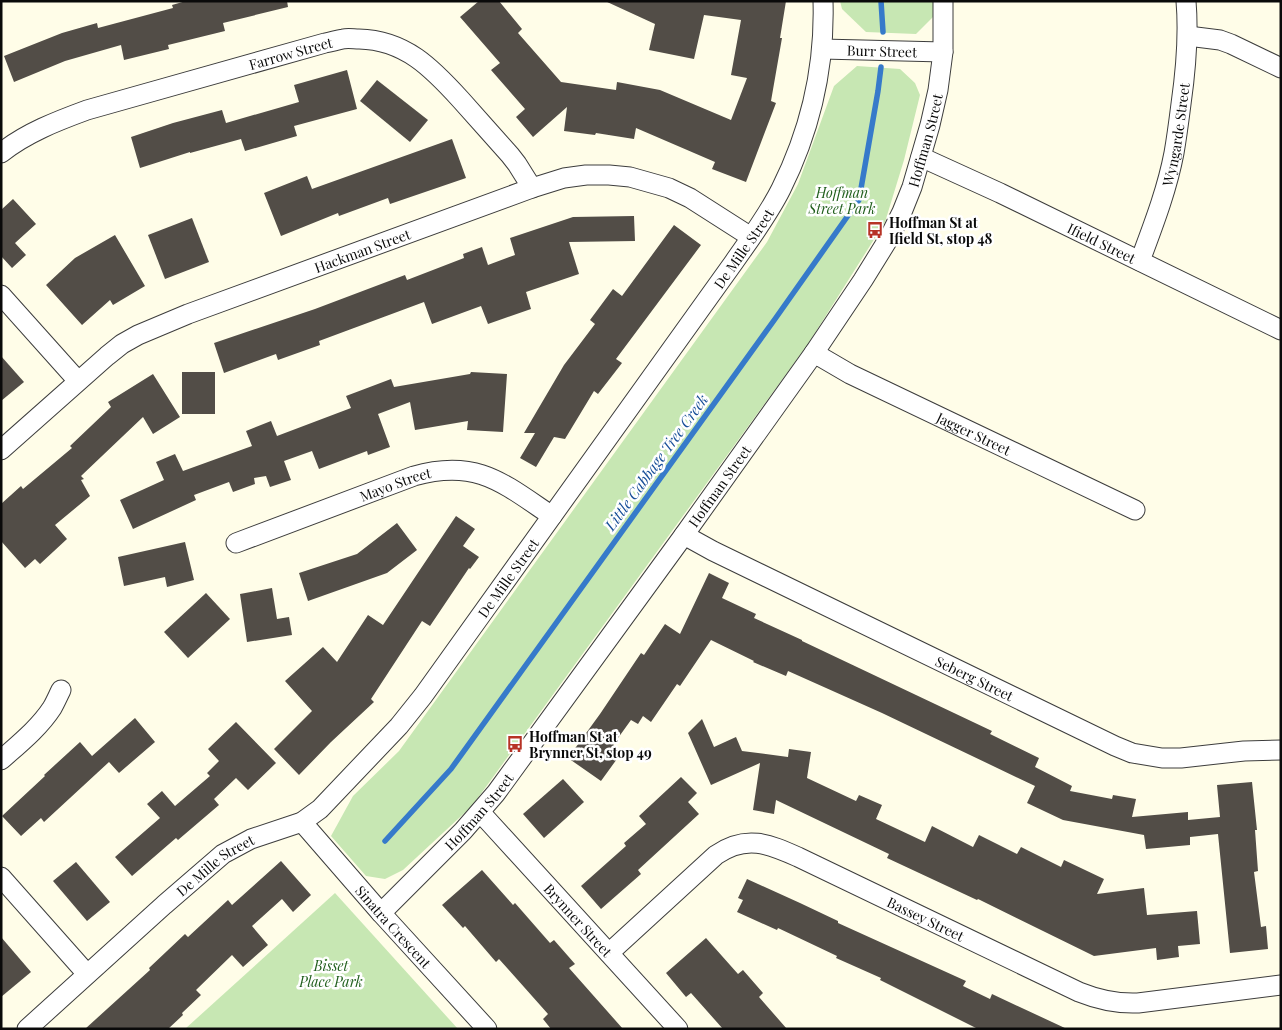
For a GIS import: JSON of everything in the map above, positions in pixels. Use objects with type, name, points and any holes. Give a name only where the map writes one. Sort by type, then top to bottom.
[{"type":"street","name":"De Mille Street","points":[[27,1029],[206,867],[223,854],[251,839],[302,822],[320,809],[399,726],[752,237],[781,190],[796,158],[816,86],[822,50],[823,1]]},
{"type":"street","name":"Hoffman Street","points":[[381,913],[443,851],[496,793],[684,535],[864,280],[902,212],[921,156],[938,90],[943,52],[943,1]]},
{"type":"street","name":"Wyngarde Street","points":[[1140,261],[1158,213],[1174,153],[1185,76],[1188,36],[1186,1]]},
{"type":"street","points":[[1188,36],[1220,40],[1281,68]]},
{"type":"street","name":"Farrow Street","points":[[1,153],[58,120],[87,110],[324,43],[345,39],[364,39],[381,41],[399,48],[428,65],[510,155],[532,188]]},
{"type":"street","name":"Burr Street","points":[[822,50],[943,52]]},
{"type":"street","name":"Ifield Street","points":[[921,156],[1281,330]]},
{"type":"street","name":"Hackman Street","points":[[1,450],[122,344],[156,326],[532,188],[564,178],[586,175],[630,176],[669,188],[690,198],[752,237]]},
{"type":"street","points":[[1,295],[78,381]]},
{"type":"street","name":"Jagger Street","points":[[814,353],[850,374],[1135,510]]},
{"type":"street","name":"Mayo Street","points":[[236,543],[414,476],[444,470],[486,475],[552,516]]},
{"type":"street","name":"Seberg Street","points":[[684,535],[713,551],[1115,746],[1132,752],[1162,758],[1281,750]]},
{"type":"street","points":[[1,760],[34,730],[52,708],[61,690]]},
{"type":"street","name":"Brynner Street","points":[[480,812],[678,1029]]},
{"type":"street","name":"Sinatra Crescent","points":[[302,822],[381,913],[488,1029]]},
{"type":"street","name":"Bassey Street","points":[[609,953],[716,855],[725,849],[735,846],[757,843],[766,844],[798,857],[1079,992],[1107,1002],[1138,1003],[1281,985]]},
{"type":"street","points":[[1,878],[87,974]]},
{"type":"green space","points":[[840,1],[934,1],[934,16],[916,34],[866,32],[842,9]]},
{"type":"green space","name":"Hoffman Street Park","points":[[857,66],[900,69],[915,83],[920,95],[904,160],[885,222],[808,344],[472,806],[403,870],[385,879],[366,876],[331,836],[353,796],[399,751],[767,242],[798,184],[834,86]]},
{"type":"green space","name":"Bisset Place Park","points":[[335,893],[458,1029],[185,1029]]},
{"type":"building","points":[[186,1],[287,1],[288,7],[223,23],[225,31],[168,45],[169,49],[124,60],[121,45],[65,61],[14,82],[4,56],[62,33],[97,23],[98,28],[173,8],[172,5]]},
{"type":"building","points":[[479,1],[499,1],[522,29],[518,33],[561,82],[616,90],[617,82],[660,90],[731,120],[747,78],[731,75],[741,20],[704,15],[694,59],[649,50],[655,24],[605,1],[786,1],[780,38],[782,38],[771,101],[776,103],[746,182],[712,169],[715,162],[636,128],[634,139],[596,133],[595,135],[564,131],[567,107],[533,137],[516,117],[525,109],[491,70],[500,63],[460,17]]},
{"type":"building","points":[[347,70],[357,109],[294,126],[297,136],[245,151],[241,139],[190,152],[140,168],[131,137],[222,110],[226,123],[299,102],[294,85]]},
{"type":"building","points":[[377,80],[428,120],[410,142],[360,101]]},
{"type":"building","points":[[452,139],[466,178],[390,204],[388,198],[339,216],[338,213],[281,236],[264,193],[307,176],[312,189]]},
{"type":"building","points":[[13,199],[36,224],[15,243],[26,255],[12,268],[1,256],[1,210]]},
{"type":"building","points":[[634,216],[635,241],[569,242],[579,274],[526,292],[531,309],[488,324],[481,306],[432,324],[424,302],[319,341],[320,345],[278,360],[276,354],[224,373],[214,343],[315,309],[405,275],[407,280],[464,258],[463,254],[482,247],[488,265],[515,255],[510,238],[573,217]]},
{"type":"building","points":[[192,218],[209,262],[165,279],[148,235]]},
{"type":"building","points":[[674,225],[701,245],[616,359],[622,363],[598,394],[594,391],[565,439],[554,437],[536,467],[520,458],[535,433],[524,433],[564,365],[595,324],[590,320],[613,289],[622,296]]},
{"type":"building","points":[[115,235],[145,286],[113,305],[110,300],[82,325],[46,285],[75,258]]},
{"type":"building","points":[[1,356],[24,382],[1,401]]},
{"type":"building","points":[[182,372],[215,372],[215,414],[182,414]]},
{"type":"building","points":[[471,372],[507,374],[503,432],[467,430],[468,421],[415,430],[410,402],[378,414],[390,447],[368,455],[367,451],[319,469],[312,451],[284,461],[291,480],[270,487],[266,476],[254,478],[255,484],[233,492],[229,482],[194,495],[196,500],[133,529],[120,500],[164,480],[156,462],[175,454],[183,471],[252,446],[246,431],[271,421],[277,436],[351,408],[346,396],[391,379],[394,387],[470,374]]},
{"type":"building","points":[[153,374],[180,417],[153,434],[143,417],[81,476],[84,479],[81,480],[90,496],[55,525],[67,539],[40,564],[35,559],[25,568],[1,541],[1,504],[21,486],[23,489],[72,448],[70,446],[111,407],[108,402]]},
{"type":"building","points":[[456,516],[475,529],[463,546],[479,557],[469,568],[430,626],[422,621],[371,699],[374,702],[299,775],[274,749],[312,711],[285,681],[323,647],[337,662],[368,615],[383,625]]},
{"type":"building","points":[[397,523],[417,550],[387,573],[308,601],[299,573],[357,554]]},
{"type":"building","points":[[185,542],[194,580],[167,587],[165,577],[124,586],[118,557]]},
{"type":"building","points":[[709,573],[729,583],[722,598],[756,614],[754,618],[992,731],[990,734],[1039,758],[1035,767],[1072,786],[1070,791],[1112,799],[1113,795],[1136,799],[1132,817],[1188,812],[1188,820],[1220,817],[1217,785],[1252,782],[1257,830],[1255,830],[1258,871],[1254,872],[1261,927],[1266,926],[1268,949],[1230,953],[1218,834],[1190,837],[1190,845],[1146,849],[1144,835],[1063,820],[1027,803],[1035,786],[882,713],[788,671],[786,676],[753,662],[711,640],[680,686],[677,684],[651,722],[643,716],[638,724],[631,720],[613,745],[622,752],[601,781],[568,758],[641,653],[644,655],[665,624],[680,634]]},
{"type":"building","points":[[272,588],[277,619],[289,617],[292,635],[247,642],[240,594]]},
{"type":"building","points":[[206,593],[230,619],[188,658],[164,632]]},
{"type":"building","points":[[135,718],[155,742],[119,773],[109,762],[44,822],[41,818],[21,836],[2,816],[80,742],[92,756]]},
{"type":"building","points":[[702,719],[714,747],[736,737],[742,751],[788,757],[789,749],[811,752],[807,778],[856,801],[859,795],[882,805],[876,819],[925,842],[932,826],[973,847],[979,835],[1017,854],[1021,847],[1061,867],[1064,860],[1104,879],[1097,894],[1144,888],[1147,915],[1197,911],[1200,944],[1178,946],[1179,957],[1157,960],[1156,948],[1094,956],[978,899],[887,858],[889,854],[776,800],[774,814],[753,810],[760,763],[711,785],[688,733]]},
{"type":"building","points":[[236,722],[276,763],[248,790],[236,778],[214,799],[219,805],[178,840],[176,838],[132,876],[115,857],[160,818],[147,804],[162,791],[175,806],[210,776],[207,773],[219,761],[208,749]]},
{"type":"building","points":[[681,777],[697,793],[688,802],[699,814],[638,870],[641,874],[601,909],[581,886],[626,846],[624,843],[646,824],[639,816]]},
{"type":"building","points":[[563,779],[584,802],[544,838],[523,814]]},
{"type":"building","points":[[281,861],[311,895],[293,912],[282,899],[252,926],[268,945],[243,967],[232,955],[196,990],[201,995],[168,1029],[85,1029],[150,970],[149,968],[185,934],[188,937],[228,900],[232,905]]},
{"type":"building","points":[[76,862],[110,902],[87,921],[53,881]]},
{"type":"building","points":[[482,870],[513,905],[515,903],[550,943],[554,940],[575,964],[569,968],[623,1029],[551,1029],[543,1019],[548,1014],[499,959],[496,962],[465,926],[463,928],[442,905]]},
{"type":"building","points":[[747,879],[966,981],[963,986],[990,999],[992,994],[1067,1029],[978,1029],[880,980],[881,978],[836,958],[837,956],[778,928],[777,930],[737,912],[743,900],[738,898]]},
{"type":"building","points":[[1,937],[31,972],[1,997]]},
{"type":"building","points":[[706,938],[738,974],[743,970],[763,993],[759,997],[787,1029],[723,1029],[691,993],[686,997],[666,973]]},
{"type":"waterway","name":"Little Cabbage Tree Creek","points":[[881,1],[883,32]]},
{"type":"waterway","name":"Little Cabbage Tree Creek","points":[[385,841],[451,769],[859,200],[881,67]]},
{"type":"place","name":"Hoffman St at Ifield St, stop 48","points":[[875,230]]},
{"type":"place","name":"Hoffman St at Brynner St, stop 49","points":[[515,744]]}]
